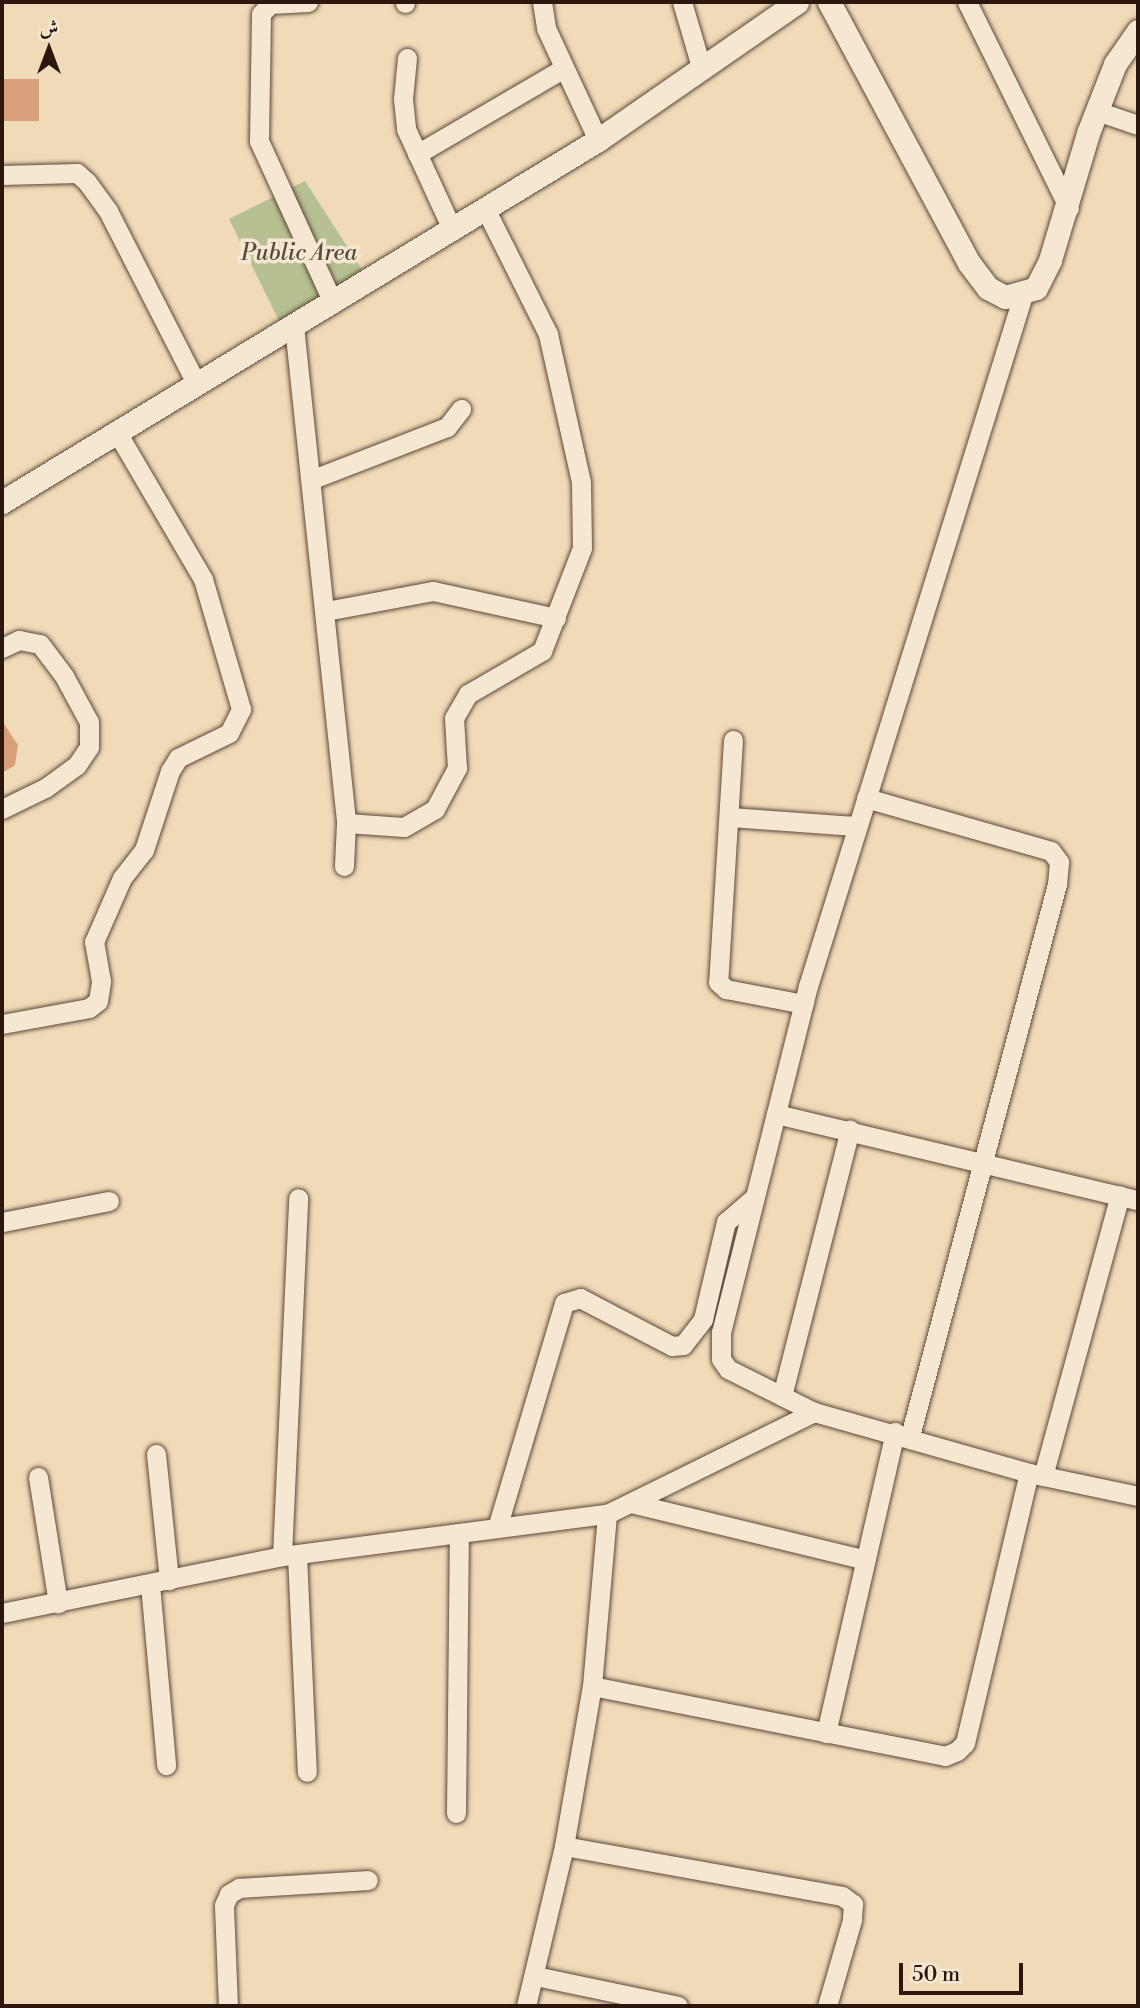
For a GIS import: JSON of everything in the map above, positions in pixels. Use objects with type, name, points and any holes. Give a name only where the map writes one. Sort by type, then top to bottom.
[{"type":"street","points":[[308,2],[270,4],[261,14],[259,142],[333,303]]},
{"type":"street","points":[[542,2],[546,28],[598,140]]},
{"type":"street","points":[[682,2],[702,70]]},
{"type":"street","points":[[2,502],[453,231],[598,140],[797,2]]},
{"type":"street","points":[[828,2],[969,263],[988,288],[1005,297],[1023,295],[1036,288],[1069,208],[1074,173],[1115,64],[1138,31]]},
{"type":"street","points":[[967,2],[1069,208]]},
{"type":"street","points":[[407,58],[402,99],[405,129],[453,231]]},
{"type":"street","points":[[417,154],[565,68]]},
{"type":"street","points":[[1097,111],[1138,125]]},
{"type":"street","points":[[2,175],[77,173],[88,182],[108,211],[197,385]]},
{"type":"street","points":[[346,823],[404,827],[435,809],[457,768],[454,718],[468,694],[542,651],[582,548],[581,482],[548,334],[486,210]]},
{"type":"street","points":[[1023,295],[804,1004],[721,1332],[721,1359],[729,1369],[814,1412],[902,1434],[1036,1474],[1138,1496]]},
{"type":"street","points":[[294,326],[313,479],[346,823],[344,866]]},
{"type":"street","points":[[313,479],[447,427],[461,410]]},
{"type":"street","points":[[2,1024],[89,1008],[98,1002],[102,981],[94,942],[122,878],[144,850],[170,771],[178,758],[229,733],[241,709],[203,579],[118,434]]},
{"type":"street","points":[[326,611],[433,591],[556,618]]},
{"type":"street","points":[[2,648],[19,640],[40,644],[64,676],[89,723],[89,747],[77,765],[45,788],[2,809]]},
{"type":"street","points":[[733,740],[719,982],[726,989],[804,1004]]},
{"type":"street","points":[[826,1733],[863,1559],[985,1161],[1059,862],[1051,851],[866,798]]},
{"type":"street","points":[[730,817],[857,826]]},
{"type":"street","points":[[592,1686],[945,1756],[965,1743],[1036,1474],[1129,1197],[776,1114]]},
{"type":"street","points":[[782,1396],[850,1130]]},
{"type":"street","points":[[298,1198],[290,1556],[307,1772]]},
{"type":"street","points":[[497,1528],[564,1304],[580,1298],[672,1346],[683,1345],[703,1319],[726,1222],[754,1198]]},
{"type":"street","points":[[2,1222],[109,1201]]},
{"type":"street","points":[[2,1613],[290,1556],[607,1514],[814,1412]]},
{"type":"street","points":[[156,1454],[166,1765]]},
{"type":"street","points":[[38,1477],[58,1603]]},
{"type":"street","points":[[631,1503],[863,1559]]},
{"type":"street","points":[[526,2006],[564,1846],[592,1686],[607,1514]]},
{"type":"street","points":[[456,1813],[459,1533]]},
{"type":"street","points":[[564,1846],[842,1896],[853,1904],[852,1920],[827,2006]]},
{"type":"street","points":[[228,2006],[224,1905],[229,1894],[239,1888],[368,1880]]},
{"type":"street","points":[[535,1976],[678,2006]]},
{"type":"green space","name":"Public Area","points":[[305,181],[368,279],[281,325],[229,219]]},
{"type":"building","points":[[2,79],[39,79],[39,121],[2,121]]},
{"type":"building","points":[[2,721],[18,745],[15,765],[2,773]]}]
